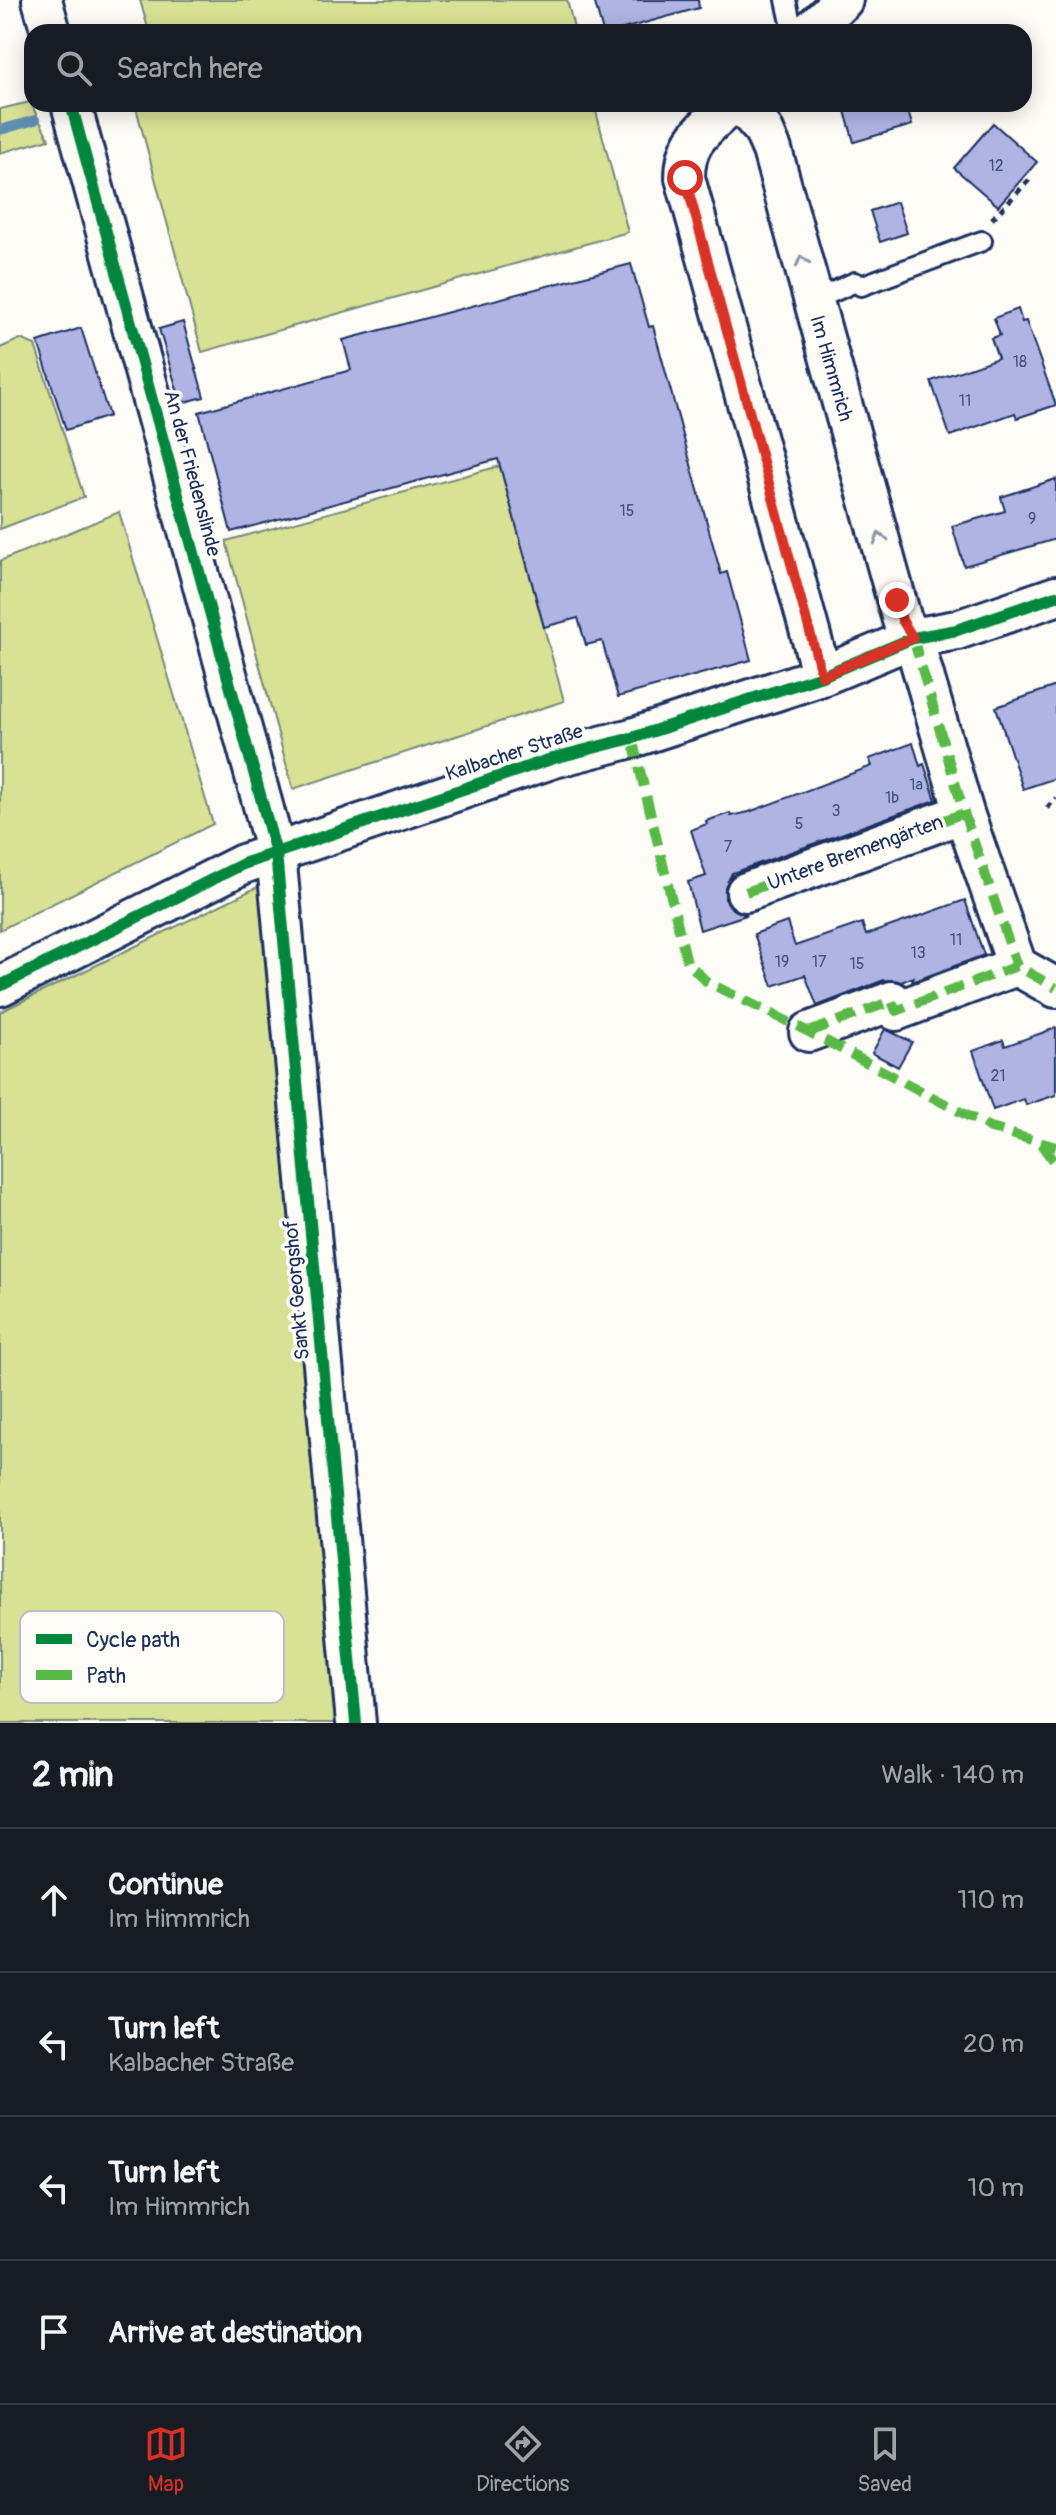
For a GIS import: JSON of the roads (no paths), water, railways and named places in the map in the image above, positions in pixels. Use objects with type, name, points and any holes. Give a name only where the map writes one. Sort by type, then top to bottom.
[{"type":"street","points":[[42,0],[49,24]]},
{"type":"street","points":[[818,24],[843,0]]},
{"type":"street","name":"An der Friedenslinde","points":[[73,112],[276,853]]},
{"type":"street","points":[[723,112],[691,143],[685,159],[685,178],[822,676]]},
{"type":"street","name":"Im Himmrich","points":[[748,112],[763,129],[772,150],[902,620],[913,638]]},
{"type":"street","name":"Kalbacher Straße","points":[[0,986],[243,864],[554,758],[632,738],[822,676],[913,638],[957,630],[1056,596]]},
{"type":"street","name":"Untere Bremengärten","points":[[913,638],[964,813],[1017,966]]},
{"type":"street","name":"Untere Bremengärten","points":[[746,892],[964,813]]},
{"type":"street","name":"Sankt Georgshof","points":[[276,853],[356,1723]]},
{"type":"street","points":[[809,1032],[892,1001],[896,1011],[1017,966],[1056,988]]},
{"type":"lane","points":[[786,0],[791,24]]},
{"type":"lane","points":[[813,301],[855,282],[861,286],[982,241]]},
{"type":"waterway","points":[[0,130],[35,120]]}]
